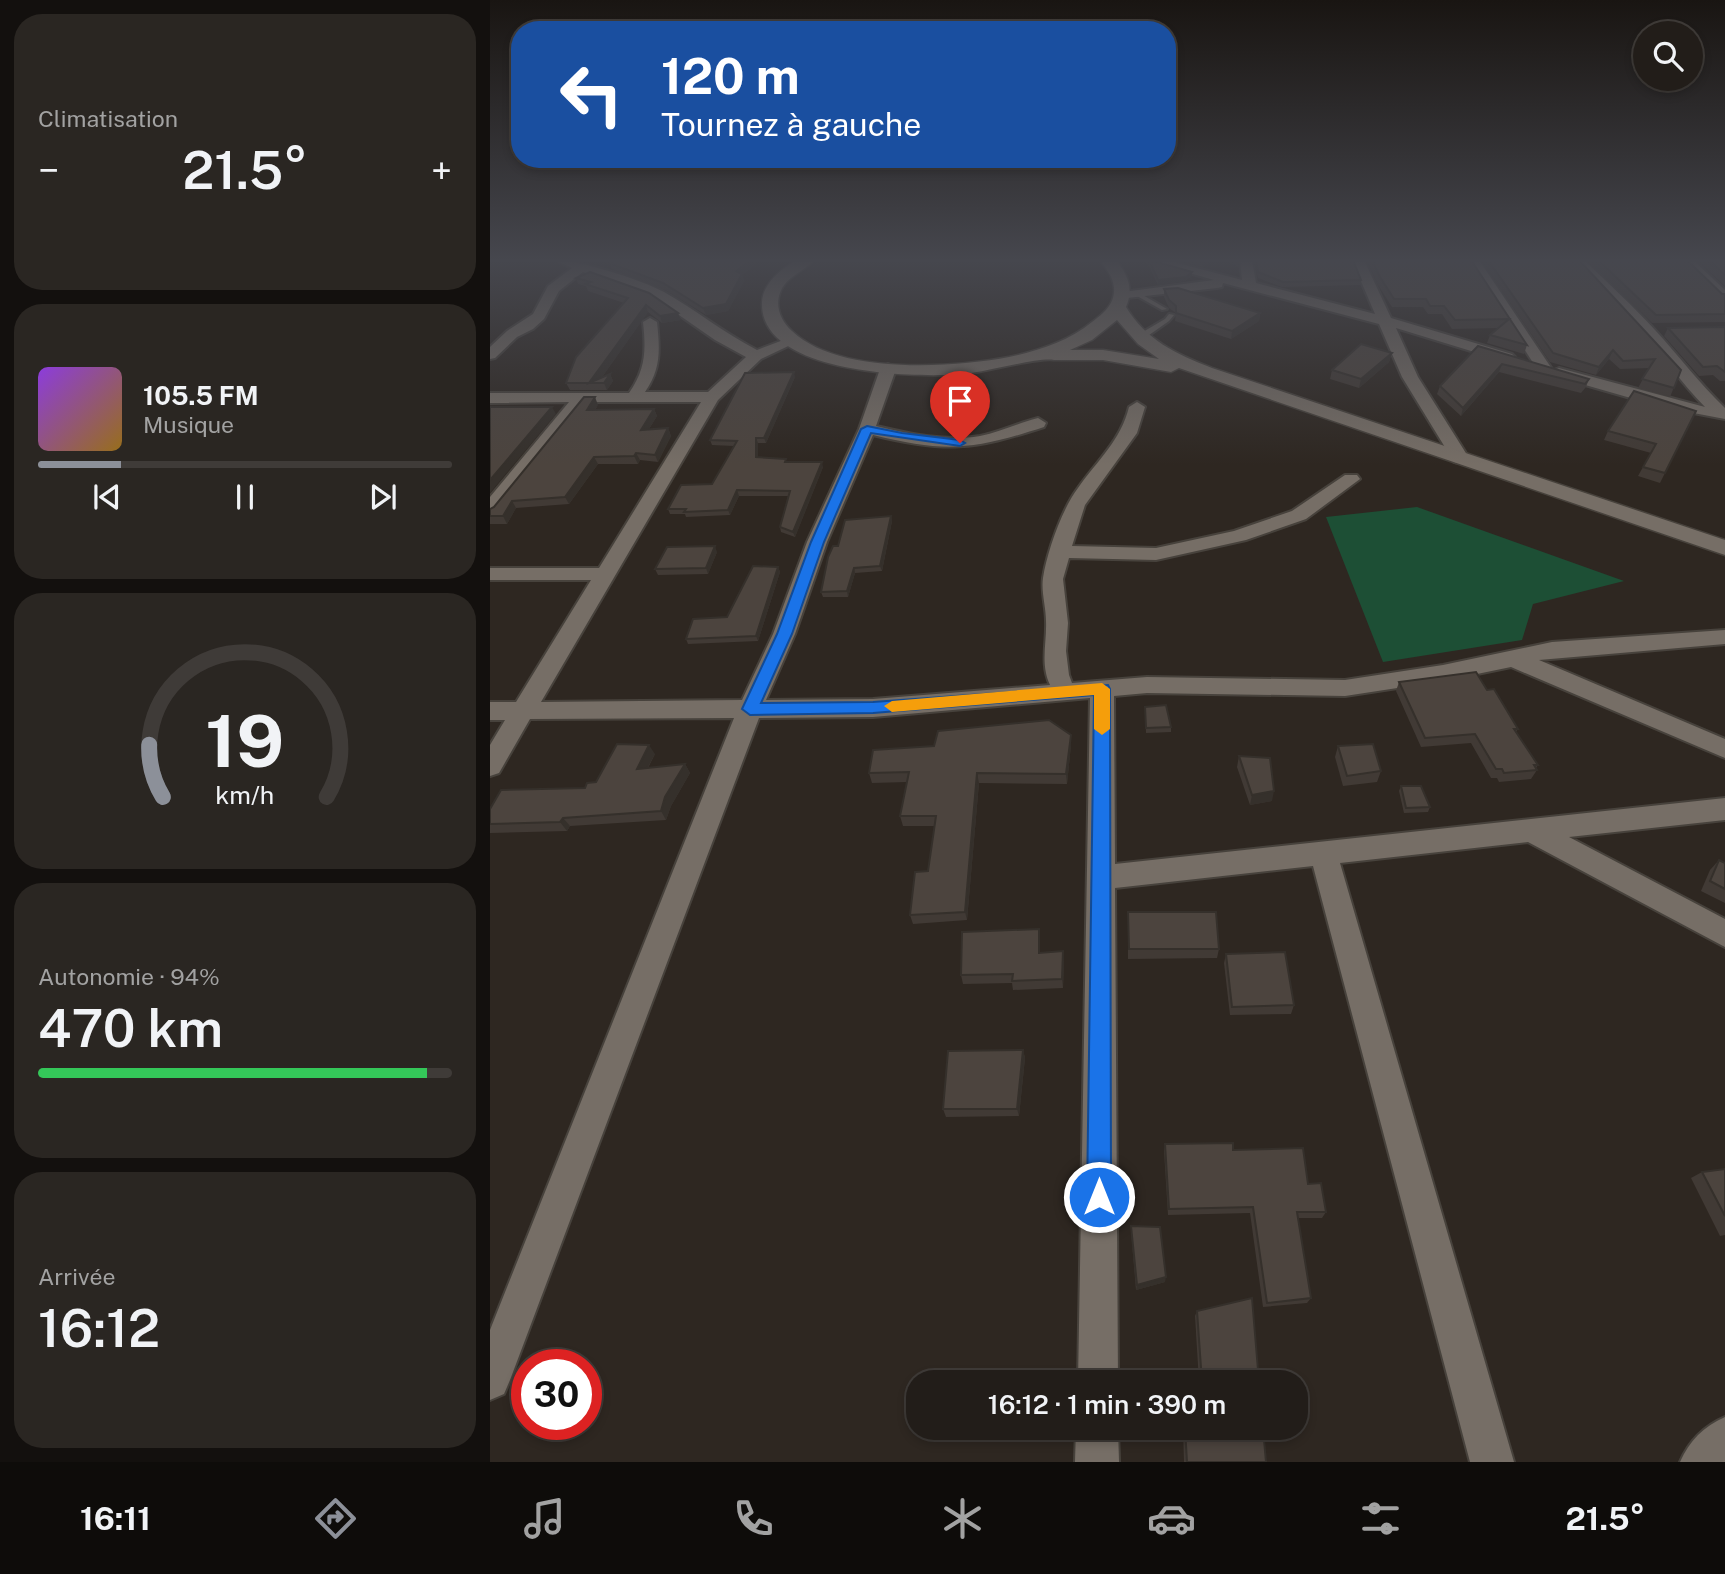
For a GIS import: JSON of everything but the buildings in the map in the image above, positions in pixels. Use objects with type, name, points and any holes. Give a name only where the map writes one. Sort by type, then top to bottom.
[{"type":"street","points":[[490,355],[512,334],[524,328]]},
{"type":"street","points":[[633,398],[652,370],[654,360],[651,328]]},
{"type":"street","points":[[708,328],[757,356]]},
{"type":"street","points":[[780,328],[805,349],[842,362],[888,369],[960,369],[1029,357],[1103,355],[1205,372]]},
{"type":"street","points":[[1029,357],[1079,339],[1095,328]]},
{"type":"street","points":[[1129,328],[1154,349],[1205,372],[1725,548]]},
{"type":"street","points":[[1389,328],[1410,377],[1460,458]]},
{"type":"street","points":[[1410,328],[1668,404],[1724,410]]},
{"type":"street","points":[[1517,328],[1544,369]]},
{"type":"street","points":[[1647,330],[1673,330]]},
{"type":"street","points":[[1647,330],[1708,401],[1724,410]]},
{"type":"street","points":[[490,334],[512,334]]},
{"type":"street","points":[[490,766],[712,397],[757,356],[794,340]]},
{"type":"street","points":[[490,1380],[750,709],[784,634],[817,542],[867,429],[888,369]]},
{"type":"street","points":[[490,398],[712,397]]},
{"type":"street","points":[[490,509],[580,398]]},
{"type":"street","points":[[1668,404],[1708,401]]},
{"type":"street","points":[[1065,692],[1057,676],[1057,623],[1053,579],[1066,527],[1076,504],[1128,434],[1136,419],[1137,407]]},
{"type":"street","points":[[867,429],[912,438],[960,443],[986,439],[1038,423]]},
{"type":"street","points":[[1060,552],[1156,554],[1239,536],[1299,515],[1351,479]]},
{"type":"street","points":[[490,574],[606,574]]},
{"type":"street","points":[[490,711],[873,708],[1147,685],[1345,688],[1552,650],[1725,637]]},
{"type":"street","points":[[1514,659],[1725,749]]},
{"type":"street","points":[[1098,1370],[1102,689]]},
{"type":"street","points":[[1101,878],[1725,809]]},
{"type":"street","points":[[1532,831],[1725,934]]},
{"type":"street","points":[[1323,853],[1492,1462]]},
{"type":"street","points":[[1702,1462],[1725,1438]]},
{"type":"street","points":[[1097,1440],[1097,1462]]},
{"type":"lane","points":[[1139,338],[1154,328]]},
{"type":"green space","points":[[1417,507],[1624,581],[1533,604],[1522,640],[1383,662],[1326,517]]},
{"type":"slow traffic","points":[[892,706],[1102,689],[1102,729]]},
{"type":"route","points":[[960,443],[902,437],[867,429],[817,542],[784,634],[750,709],[873,708],[1102,689],[1099,1197]]}]
